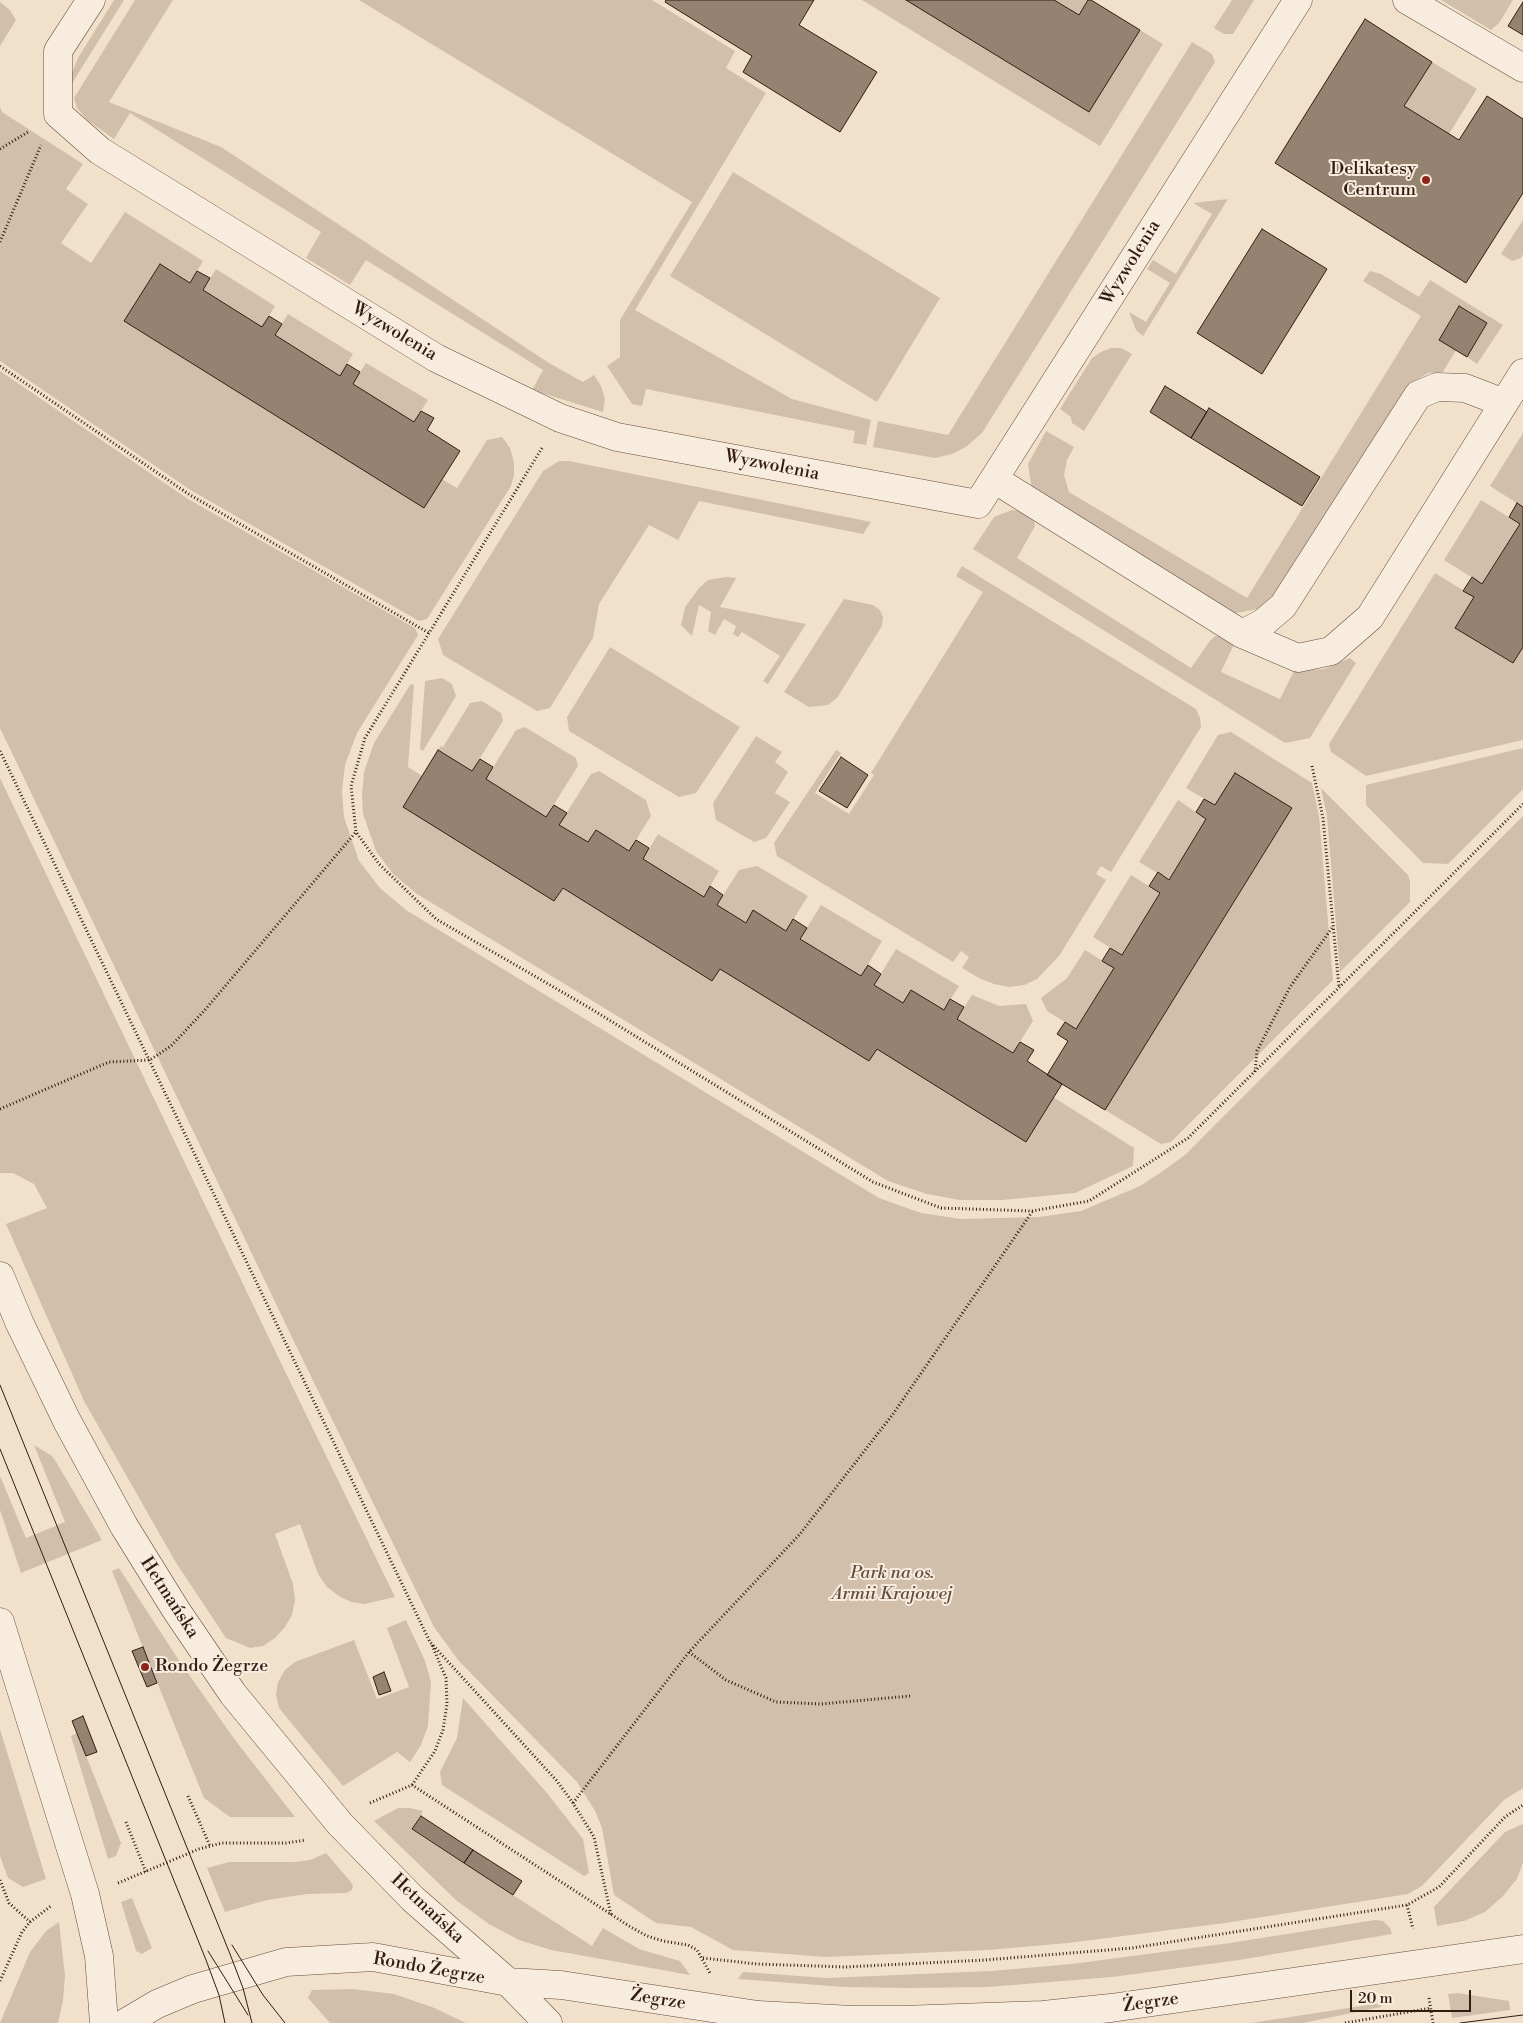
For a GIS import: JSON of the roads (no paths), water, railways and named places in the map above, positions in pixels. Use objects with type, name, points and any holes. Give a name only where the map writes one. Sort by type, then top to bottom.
[{"type":"street","name":"Wyzwolenia","points":[[91,0],[58,51],[58,114],[100,151],[436,358],[560,418],[617,437],[978,504],[1298,0]]},
{"type":"street","points":[[1407,0],[1523,68]]},
{"type":"street","points":[[994,479],[1242,634],[1298,658],[1331,651],[1370,617],[1523,373]]},
{"type":"street","points":[[1242,634],[1263,623],[1283,606],[1418,395],[1437,388],[1465,388],[1504,403]]},
{"type":"street","name":"Hetmańska","points":[[0,1276],[20,1324],[67,1421],[124,1526],[176,1610],[233,1694],[285,1760],[340,1824],[413,1899],[508,1982]]},
{"type":"street","points":[[0,1622],[85,1894],[99,1956],[104,2023]]},
{"type":"street","name":"Żegrze","points":[[508,1982],[561,1985],[758,2015],[853,2020],[964,2019],[1111,2008],[1523,1949]]},
{"type":"street","name":"Rondo Żegrze","points":[[125,2023],[157,2004],[193,1989],[286,1962],[373,1957],[508,1982],[548,2023]]},
{"type":"tram line","points":[[0,1385],[230,1954],[243,1988],[252,2023]]},
{"type":"tram line","points":[[0,1449],[206,1960],[219,1995],[225,2023]]},
{"type":"tram line","points":[[232,1945],[263,1995],[285,2023]]},
{"type":"tram line","points":[[208,1951],[248,2015]]},
{"type":"tram line","points":[[1460,2023],[1523,2015]]},
{"type":"place","name":"Delikatesy Centrum","points":[[1426,180]]},
{"type":"place","name":"Rondo Żegrze","points":[[145,1667]]},
{"type":"park label","name":"Park na os. Armii Krajowej","points":[[892,1584]]}]
